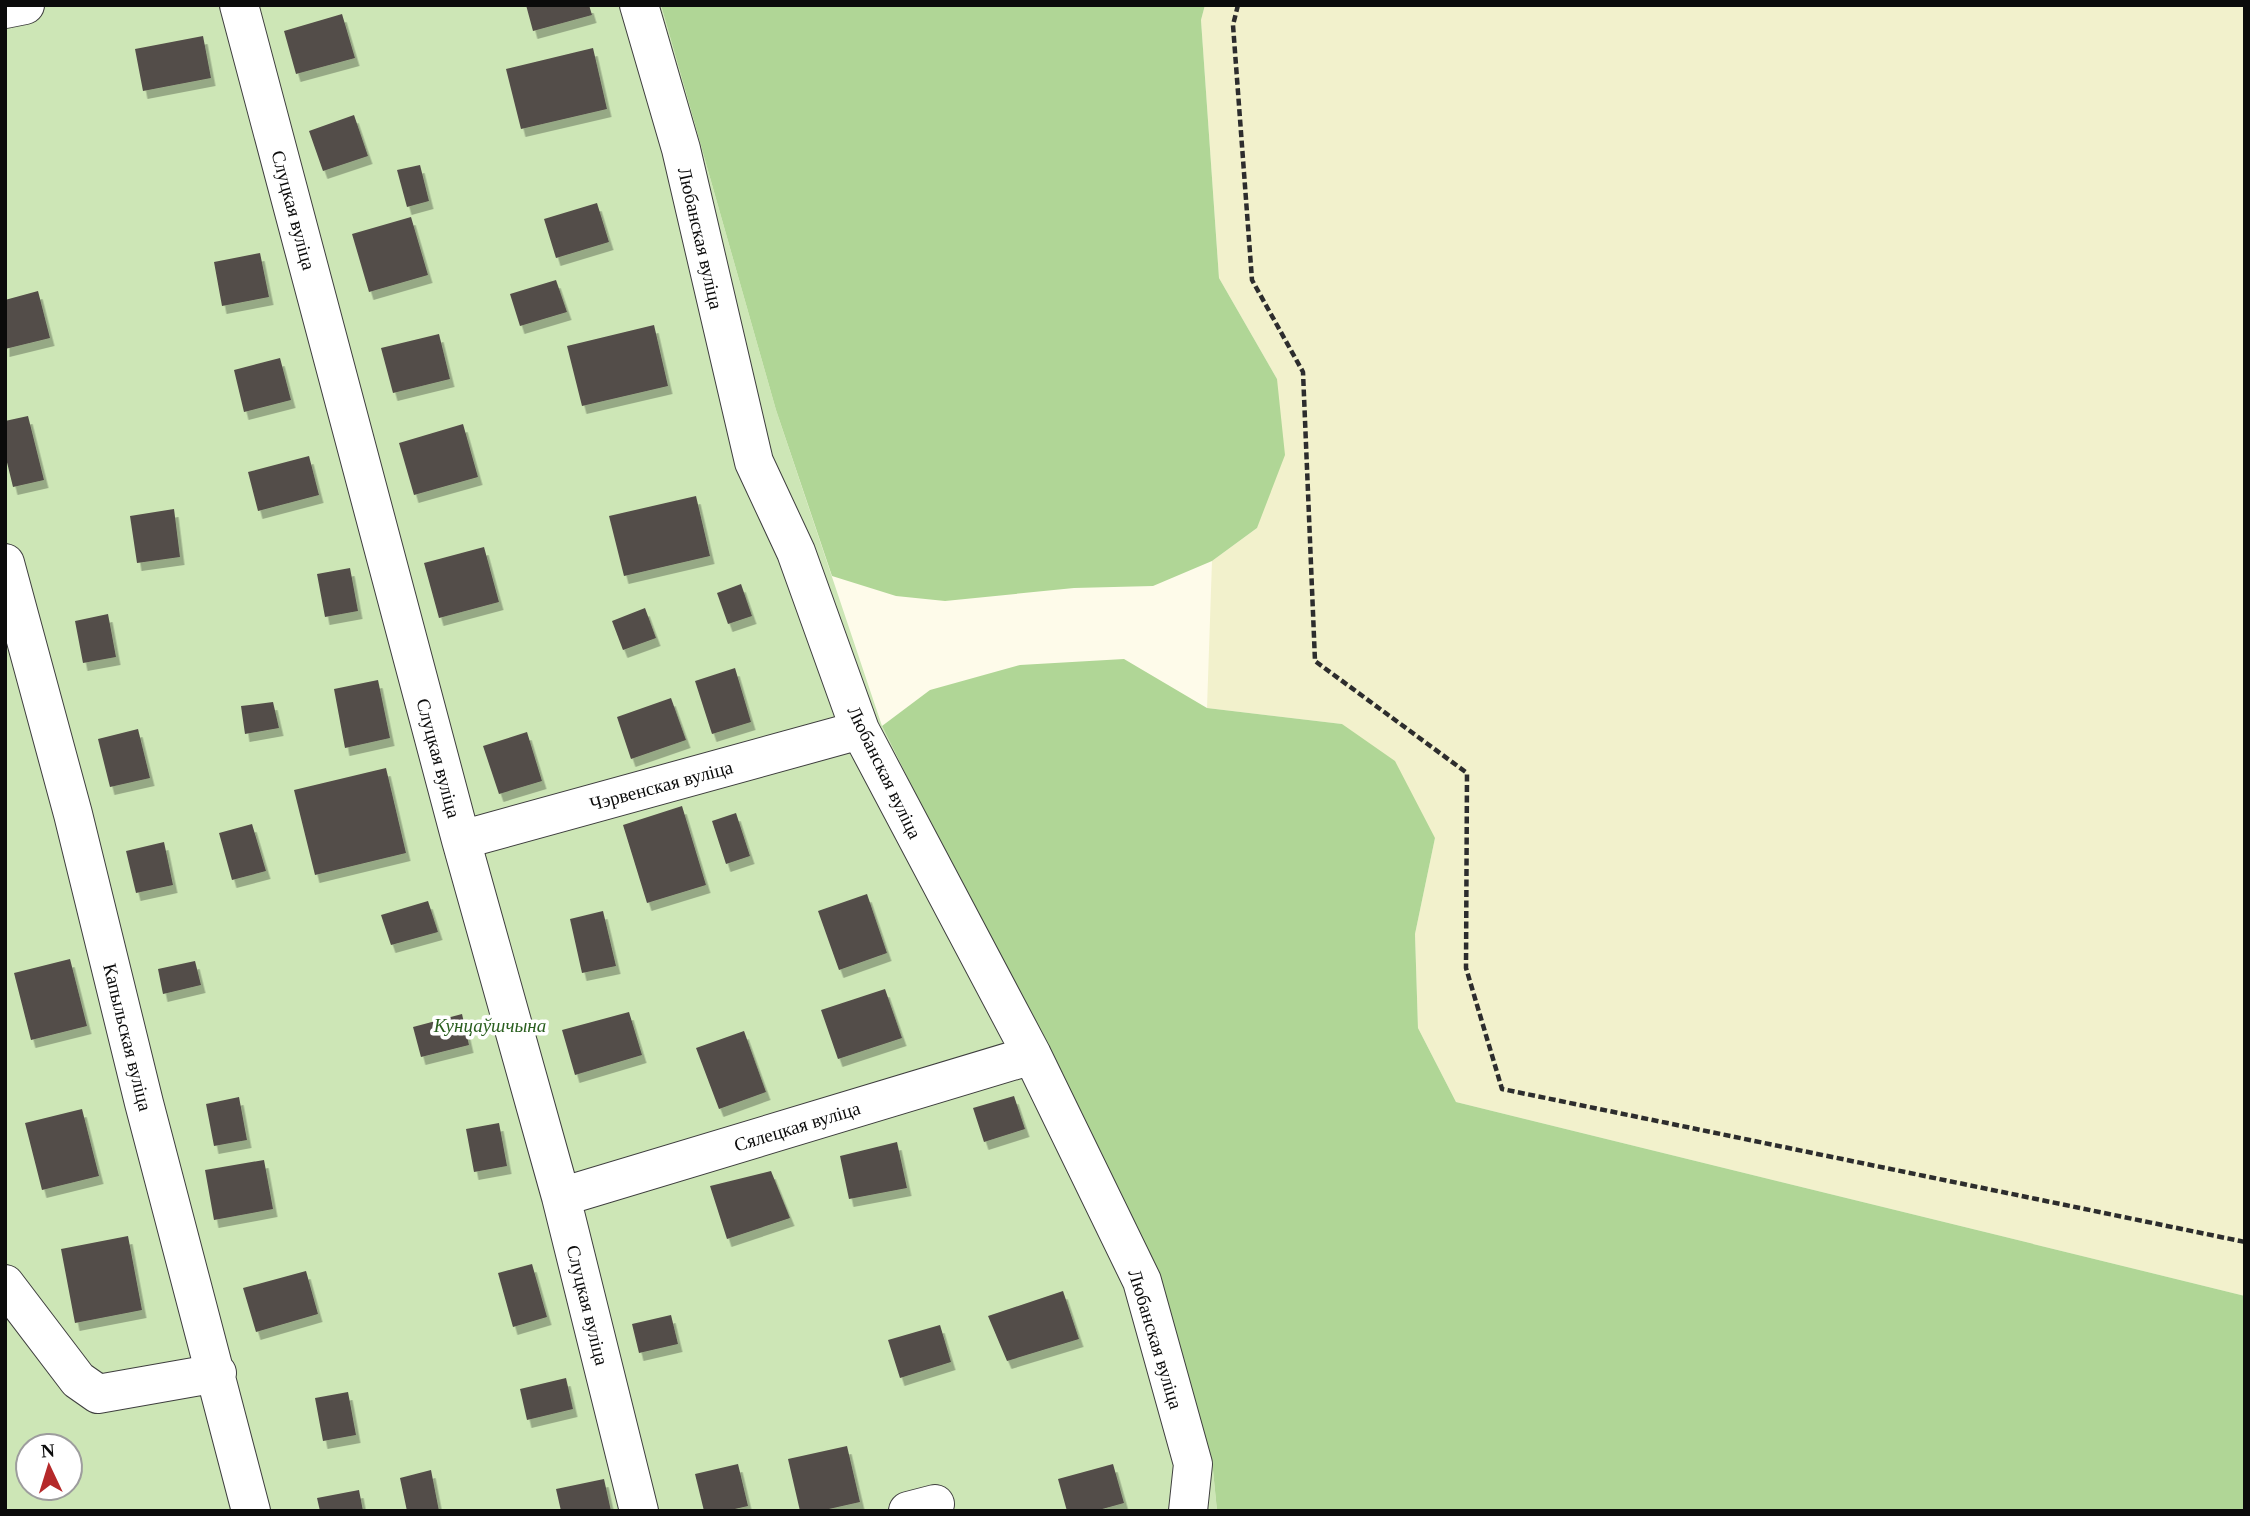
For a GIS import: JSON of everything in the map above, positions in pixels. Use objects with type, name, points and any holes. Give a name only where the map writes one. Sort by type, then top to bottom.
[{"type":"street","points":[[5,9],[25,5]]},
{"type":"street","name":"Слуцкая вуліца","points":[[239,5],[461,840],[561,1197],[639,1511]]},
{"type":"street","name":"Любанская вуліца","points":[[639,5],[681,149],[754,462],[796,552],[860,730],[1032,1055],[1142,1281],[1193,1464],[1188,1511]]},
{"type":"street","name":"Капыльская вуліца","points":[[5,562],[251,1511]]},
{"type":"street","name":"Чэрвенская вуліца","points":[[461,840],[860,730]]},
{"type":"street","name":"Сялецкая вуліца","points":[[561,1197],[1032,1055]]},
{"type":"street","points":[[5,1284],[78,1380],[98,1394],[217,1373]]},
{"type":"path","points":[[1238,5],[1233,25],[1252,280],[1303,372],[1315,661],[1467,773],[1466,968],[1502,1088],[2245,1242]]},
{"type":"green space","name":"Кунцаўшчына","points":[[5,5],[661,5],[776,410],[882,726],[1145,1257],[1212,1460],[1217,1511],[5,1511]]},
{"type":"green space","points":[[661,5],[1205,5],[1201,20],[1219,278],[1277,379],[1285,455],[1257,528],[1212,561],[1153,586],[1074,588],[945,601],[896,596],[832,576],[776,410]]},
{"type":"green space","points":[[1205,5],[2245,5],[2245,1296],[1456,1102],[1418,1028],[1415,934],[1435,838],[1342,724],[1207,708],[1212,561],[1257,528],[1277,379],[1219,278],[1201,20]]},
{"type":"green space","points":[[1124,659],[1207,708],[1342,724],[1395,761],[1435,838],[1415,934],[1418,1028],[1456,1102],[2245,1296],[2245,1511],[1217,1511],[1212,1460],[1145,1257],[882,726],[930,690],[1020,665]]},
{"type":"building","points":[[526,5],[589,5],[592,15],[533,31]]},
{"type":"building","points":[[342,14],[355,58],[296,74],[284,31]]},
{"type":"building","points":[[203,36],[211,78],[143,91],[135,49]]},
{"type":"building","points":[[593,48],[607,109],[521,129],[506,69]]},
{"type":"building","points":[[354,115],[368,156],[323,171],[309,131]]},
{"type":"building","points":[[420,165],[429,201],[407,207],[397,170]]},
{"type":"building","points":[[597,203],[609,242],[556,258],[544,219]]},
{"type":"building","points":[[411,217],[428,275],[369,292],[352,234]]},
{"type":"building","points":[[260,253],[269,297],[222,306],[214,262]]},
{"type":"building","points":[[556,280],[567,312],[520,326],[510,294]]},
{"type":"building","points":[[38,291],[50,338],[5,349],[5,300]]},
{"type":"building","points":[[654,325],[668,386],[582,406],[567,346]]},
{"type":"building","points":[[439,334],[450,379],[393,393],[381,348]]},
{"type":"building","points":[[280,358],[291,400],[244,412],[234,370]]},
{"type":"building","points":[[28,416],[44,480],[13,487],[5,454],[5,421]]},
{"type":"building","points":[[463,424],[478,477],[414,495],[399,443]]},
{"type":"building","points":[[309,456],[319,495],[258,511],[248,472]]},
{"type":"building","points":[[696,496],[710,556],[624,576],[609,516]]},
{"type":"building","points":[[174,509],[180,557],[137,563],[130,516]]},
{"type":"building","points":[[484,547],[499,602],[439,618],[424,563]]},
{"type":"building","points":[[350,568],[358,611],[325,617],[317,574]]},
{"type":"building","points":[[741,584],[752,616],[728,624],[717,593]]},
{"type":"building","points":[[645,608],[656,638],[623,650],[612,621]]},
{"type":"building","points":[[108,614],[116,657],[83,663],[75,621]]},
{"type":"building","points":[[735,668],[751,722],[712,734],[695,681]]},
{"type":"building","points":[[378,680],[390,738],[345,748],[334,689]]},
{"type":"building","points":[[671,698],[686,740],[631,759],[617,717]]},
{"type":"building","points":[[273,702],[279,728],[245,734],[241,706]]},
{"type":"building","points":[[138,729],[150,778],[110,787],[98,739]]},
{"type":"building","points":[[527,732],[542,781],[499,794],[483,746]]},
{"type":"building","points":[[386,768],[406,853],[315,875],[294,790]]},
{"type":"building","points":[[682,806],[706,885],[647,903],[623,825]]},
{"type":"building","points":[[736,813],[750,856],[726,864],[712,821]]},
{"type":"building","points":[[252,824],[266,871],[232,880],[219,833]]},
{"type":"building","points":[[164,842],[173,885],[136,893],[126,851]]},
{"type":"building","points":[[867,894],[887,953],[839,970],[818,911]]},
{"type":"building","points":[[428,901],[438,932],[391,945],[381,915]]},
{"type":"building","points":[[603,911],[616,966],[582,973],[570,919]]},
{"type":"building","points":[[70,959],[87,1026],[31,1040],[14,973]]},
{"type":"building","points":[[195,961],[201,985],[163,994],[158,969]]},
{"type":"building","points":[[885,989],[902,1038],[838,1059],[821,1010]]},
{"type":"building","points":[[629,1012],[642,1055],[575,1075],[562,1030]]},
{"type":"building","points":[[462,1014],[469,1045],[421,1057],[413,1027]]},
{"type":"building","points":[[744,1031],[766,1092],[719,1109],[696,1048]]},
{"type":"building","points":[[1014,1096],[1025,1129],[984,1142],[973,1108]]},
{"type":"building","points":[[239,1097],[247,1140],[214,1146],[206,1104]]},
{"type":"building","points":[[82,1109],[99,1176],[42,1190],[25,1123]]},
{"type":"building","points":[[499,1123],[507,1166],[474,1172],[466,1129]]},
{"type":"building","points":[[897,1142],[907,1188],[849,1199],[840,1156]]},
{"type":"building","points":[[264,1160],[273,1209],[214,1220],[205,1170]]},
{"type":"building","points":[[771,1171],[790,1218],[727,1239],[710,1186]]},
{"type":"building","points":[[128,1236],[142,1310],[75,1323],[61,1249]]},
{"type":"building","points":[[532,1264],[547,1317],[513,1327],[498,1273]]},
{"type":"building","points":[[306,1271],[318,1314],[256,1332],[243,1288]]},
{"type":"building","points":[[1063,1291],[1079,1339],[1007,1361],[988,1316]]},
{"type":"building","points":[[671,1315],[678,1344],[639,1353],[632,1324]]},
{"type":"building","points":[[940,1325],[951,1362],[900,1378],[888,1340]]},
{"type":"building","points":[[566,1378],[573,1409],[527,1420],[520,1389]]},
{"type":"building","points":[[348,1392],[356,1435],[323,1441],[315,1398]]},
{"type":"building","points":[[847,1446],[860,1502],[820,1511],[800,1511],[788,1459]]},
{"type":"building","points":[[738,1464],[748,1506],[726,1511],[704,1511],[695,1474]]},
{"type":"building","points":[[1113,1464],[1124,1503],[1095,1511],[1067,1511],[1058,1479]]},
{"type":"building","points":[[431,1470],[439,1511],[407,1511],[400,1478]]},
{"type":"building","points":[[604,1479],[611,1511],[561,1511],[556,1489]]},
{"type":"building","points":[[359,1490],[363,1511],[320,1511],[317,1498]]}]
